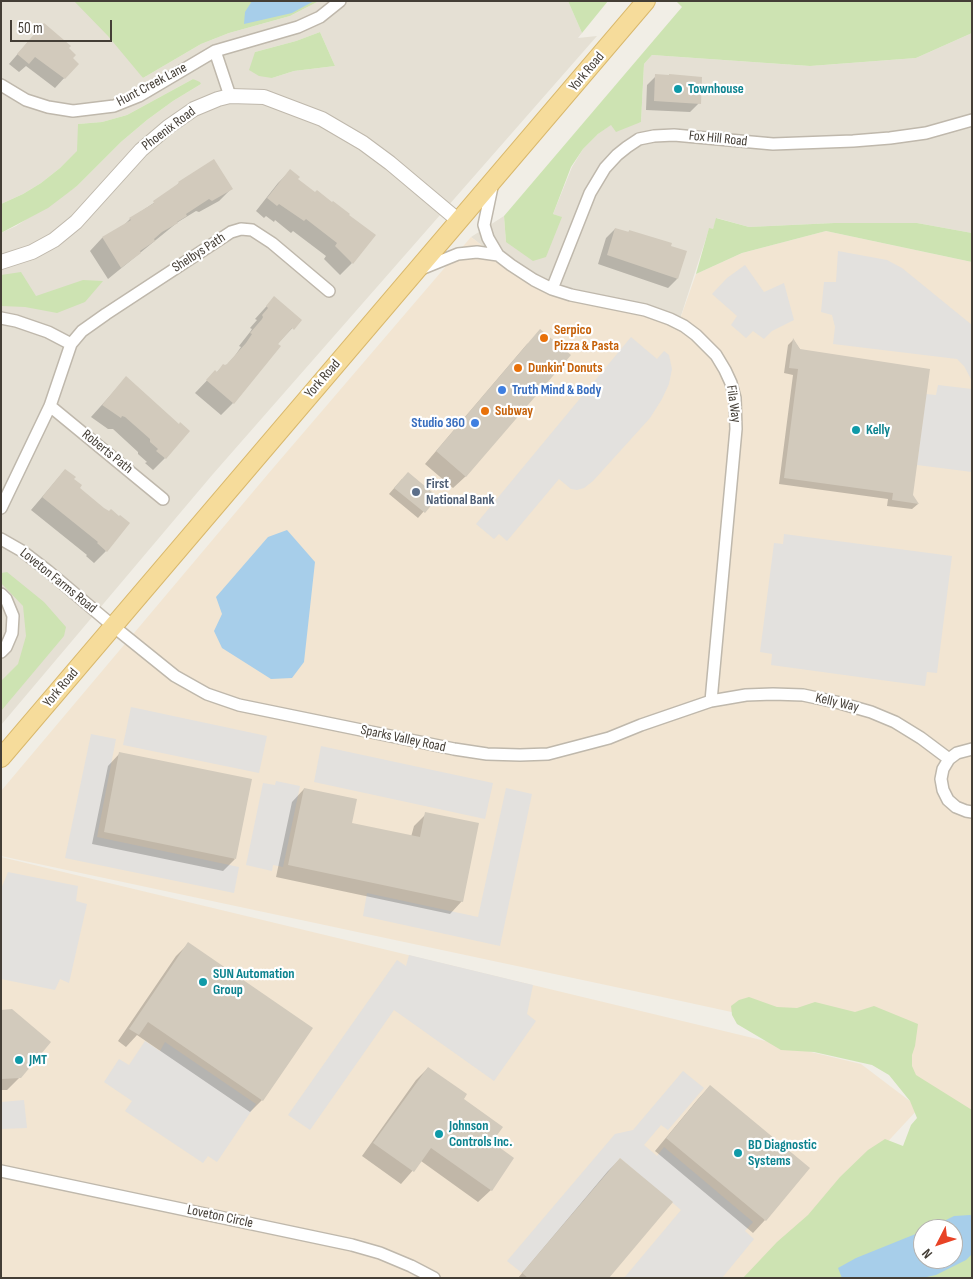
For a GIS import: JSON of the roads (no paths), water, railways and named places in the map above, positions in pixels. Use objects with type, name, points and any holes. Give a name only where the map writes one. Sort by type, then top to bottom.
[{"type":"main road","name":"York Road","points":[[1,758],[646,1]]},
{"type":"street","name":"Hunt Creek Lane","points":[[1,85],[26,100],[48,107],[73,111],[114,106],[139,96],[215,51],[298,27],[320,17],[340,1]]},
{"type":"street","points":[[215,51],[230,96]]},
{"type":"street","name":"Phoenix Road","points":[[1,262],[32,252],[54,240],[76,222],[141,150],[168,127],[194,109],[218,98],[230,96],[264,97],[322,119],[363,143],[390,163],[459,221]]},
{"type":"street","name":"Fox Hill Road","points":[[552,289],[590,193],[605,168],[626,147],[639,139],[674,135],[773,144],[862,140],[926,133],[972,120]]},
{"type":"street","name":"Fila Way","points":[[494,180],[484,225],[488,238],[498,255],[534,280],[552,289],[571,295],[645,310],[670,319],[696,335],[716,355],[731,383],[735,398],[736,429],[711,701]]},
{"type":"street","name":"Shelbys Path","points":[[70,344],[82,331],[106,314],[231,232],[241,229],[252,230],[272,243],[329,291]]},
{"type":"street","name":"Fila Way","points":[[417,270],[458,254],[478,252],[498,255]]},
{"type":"street","points":[[1,318],[48,332],[70,344],[50,406],[1,508]]},
{"type":"street","name":"Roberts Path","points":[[50,406],[163,499]]},
{"type":"street","name":"Loveton Farms Road","points":[[1,539],[22,550],[113,626]]},
{"type":"street","points":[[1,594],[6,599],[13,616],[12,633],[6,647],[1,652]]},
{"type":"street","name":"Sparks Valley Road","points":[[113,626],[175,676],[192,687],[223,701],[454,749],[487,754],[548,754],[582,746],[610,738],[711,701]]},
{"type":"street","name":"Kelly Way","points":[[711,701],[772,694],[803,695],[836,702],[871,712],[895,722],[949,759]]},
{"type":"street","points":[[972,749],[957,753],[949,759],[941,779],[943,790],[948,800],[956,807],[972,812]]},
{"type":"street","name":"Loveton Circle","points":[[1,1171],[352,1245],[380,1253],[434,1278]]},
{"type":"water","points":[[252,1],[314,1],[292,13],[244,24],[245,12]]},
{"type":"water","points":[[287,530],[315,562],[304,662],[292,678],[271,679],[222,648],[214,631],[222,614],[216,597],[268,537]]},
{"type":"water","points":[[954,1216],[972,1216],[972,1254],[963,1262],[963,1219],[948,1219]]},
{"type":"water","points":[[913,1235],[913,1269],[948,1269],[936,1275],[922,1278],[842,1278],[838,1268],[856,1258]]},
{"type":"place","name":"Townhouse","points":[[678,89]]},
{"type":"place","name":"Serpico Pizza & Pasta","points":[[544,338]]},
{"type":"place","name":"Dunkin' Donuts","points":[[518,368]]},
{"type":"place","name":"Truth Mind & Body","points":[[502,390]]},
{"type":"place","name":"Subway","points":[[485,411]]},
{"type":"place","name":"Studio 360","points":[[475,423]]},
{"type":"place","name":"Kelly","points":[[856,430]]},
{"type":"place","name":"First National Bank","points":[[416,492]]},
{"type":"place","name":"SUN Automation Group","points":[[203,982]]},
{"type":"place","name":"JMT","points":[[19,1060]]},
{"type":"place","name":"Johnson Controls Inc.","points":[[439,1134]]},
{"type":"place","name":"BD Diagnostic Systems","points":[[738,1153]]}]
